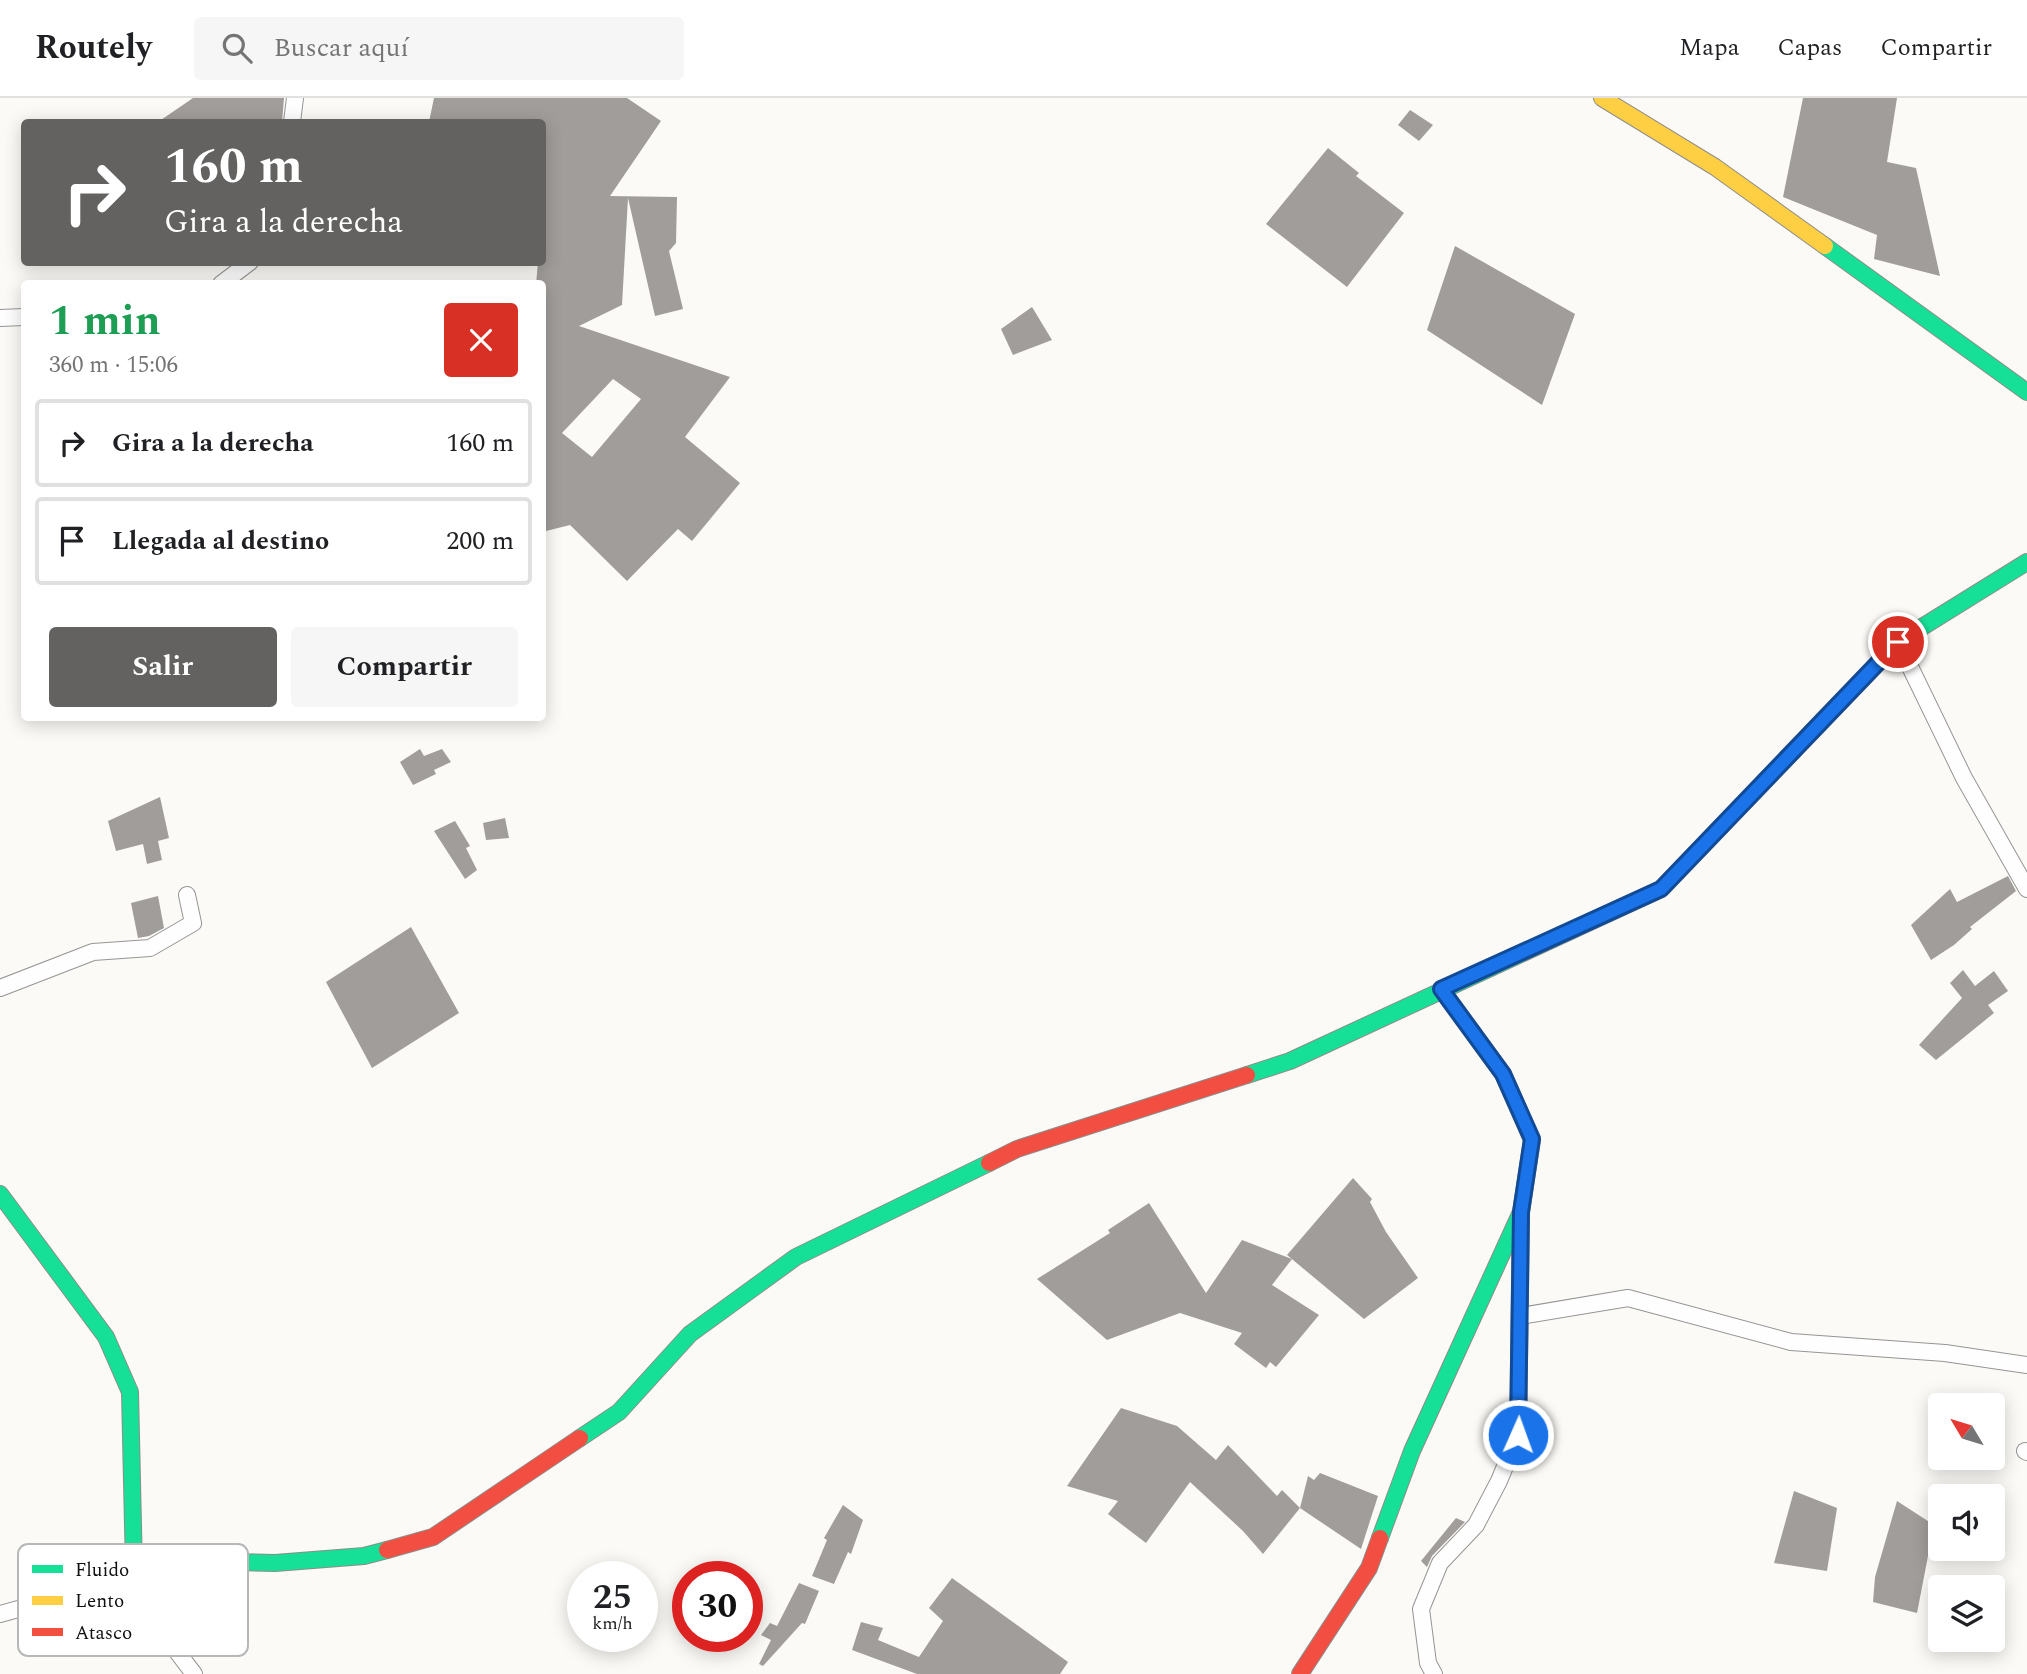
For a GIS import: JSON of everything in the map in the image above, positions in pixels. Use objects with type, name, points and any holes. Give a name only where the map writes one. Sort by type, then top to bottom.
[{"type":"street","points":[[292,119],[295,98]]},
{"type":"street","points":[[1602,98],[1715,167],[2027,392]]},
{"type":"street","points":[[226,280],[245,266]]},
{"type":"street","points":[[0,318],[21,317]]},
{"type":"street","points":[[248,1562],[364,1556],[433,1537],[619,1412],[690,1334],[796,1257],[1017,1149],[1290,1061],[1661,889],[1898,642],[2027,562]]},
{"type":"street","points":[[1898,642],[1964,778],[2027,889]]},
{"type":"street","points":[[0,988],[93,952],[150,948],[193,923],[187,895]]},
{"type":"street","points":[[1434,1674],[1428,1663],[1421,1609],[1440,1563],[1476,1525],[1499,1481],[1518,1435],[1521,1212],[1532,1139],[1503,1074],[1441,989]]},
{"type":"street","points":[[0,1194],[106,1337],[130,1392],[129,1544]]},
{"type":"street","points":[[1300,1674],[1369,1568],[1412,1451],[1521,1212]]},
{"type":"street","points":[[1521,1316],[1628,1298],[1791,1342],[1945,1353],[2027,1365]]},
{"type":"street","points":[[0,1614],[18,1609]]},
{"type":"street","points":[[182,1656],[194,1674]]},
{"type":"building","points":[[193,98],[284,98],[282,119],[162,119]]},
{"type":"building","points":[[434,98],[627,98],[661,121],[610,196],[677,197],[676,243],[669,251],[683,309],[655,316],[628,198],[622,305],[579,326],[730,377],[685,437],[740,483],[692,541],[678,529],[627,581],[570,525],[546,531],[546,280],[536,280],[538,266],[546,266],[546,119],[430,119]],"holes":[[[613,379],[641,399],[592,457],[562,433]]]},
{"type":"building","points":[[1803,98],[1897,98],[1887,162],[1916,168],[1940,276],[1874,259],[1877,235],[1783,197]]},
{"type":"building","points":[[1410,110],[1433,125],[1419,141],[1398,125]]},
{"type":"building","points":[[1328,148],[1359,173],[1356,176],[1404,213],[1347,287],[1266,224]]},
{"type":"building","points":[[1455,246],[1575,314],[1542,405],[1427,330]]},
{"type":"building","points":[[1032,307],[1052,340],[1013,355],[1001,329]]},
{"type":"building","points":[[420,749],[424,756],[442,749],[451,762],[434,770],[436,774],[413,785],[400,762]]},
{"type":"building","points":[[160,797],[169,838],[158,841],[162,860],[147,864],[143,844],[116,851],[108,821]]},
{"type":"building","points":[[505,818],[509,838],[486,840],[483,823]]},
{"type":"building","points":[[455,821],[470,846],[466,848],[477,870],[465,879],[434,831]]},
{"type":"building","points":[[2008,876],[2016,891],[1970,927],[1972,929],[1954,945],[1931,960],[1911,925],[1950,889],[1957,902]]},
{"type":"building","points":[[158,896],[164,928],[138,938],[131,903]]},
{"type":"building","points":[[411,927],[459,1013],[372,1068],[326,982]]},
{"type":"building","points":[[1963,970],[1975,986],[1994,971],[2008,991],[1988,1005],[1994,1013],[1936,1060],[1919,1045],[1962,998],[1950,983]]},
{"type":"building","points":[[1353,1178],[1372,1199],[1370,1202],[1386,1232],[1418,1278],[1364,1319],[1287,1255]]},
{"type":"building","points":[[1149,1203],[1206,1293],[1242,1240],[1292,1259],[1272,1285],[1319,1315],[1276,1367],[1270,1362],[1266,1368],[1234,1344],[1242,1333],[1180,1313],[1107,1340],[1037,1279],[1110,1233],[1108,1230]]},
{"type":"building","points":[[1121,1408],[1177,1426],[1216,1460],[1228,1445],[1277,1496],[1282,1490],[1300,1508],[1263,1554],[1243,1531],[1190,1482],[1146,1543],[1108,1514],[1118,1501],[1067,1486]]},
{"type":"building","points":[[1320,1473],[1378,1496],[1361,1549],[1300,1508],[1308,1476],[1314,1480]]},
{"type":"building","points":[[1794,1491],[1837,1508],[1827,1571],[1774,1563]]},
{"type":"building","points":[[1897,1501],[1928,1521],[1928,1556],[1917,1613],[1873,1602],[1875,1577]]},
{"type":"building","points":[[843,1505],[863,1520],[851,1554],[848,1552],[834,1584],[812,1576],[827,1540],[824,1538]]},
{"type":"building","points":[[1456,1518],[1465,1522],[1432,1556],[1427,1567],[1421,1561]]},
{"type":"building","points":[[952,1578],[1068,1662],[1060,1674],[917,1674],[852,1650],[861,1622],[883,1628],[878,1640],[919,1657],[943,1621],[929,1608]]},
{"type":"building","points":[[799,1583],[819,1591],[805,1624],[802,1623],[763,1666],[759,1664],[771,1640],[763,1636],[763,1632],[770,1623],[777,1626]]},
{"type":"traffic: fast","points":[[1825,246],[2027,392]]},
{"type":"traffic: fast","points":[[1247,1075],[1290,1061],[1661,889],[1898,642],[2027,562]]},
{"type":"traffic: fast","points":[[1380,1538],[1412,1451],[1521,1212],[1532,1140],[1503,1074],[1441,989]]},
{"type":"traffic: fast","points":[[580,1438],[619,1412],[690,1334],[796,1257],[989,1163]]},
{"type":"traffic: fast","points":[[0,1194],[106,1337],[130,1392],[133,1544]]},
{"type":"traffic: fast","points":[[248,1562],[364,1556],[387,1550]]},
{"type":"traffic: slow","points":[[1602,98],[1715,167],[1825,246]]},
{"type":"traffic: jam","points":[[989,1163],[1017,1149],[1247,1075]]},
{"type":"traffic: jam","points":[[387,1550],[433,1537],[580,1438]]},
{"type":"traffic: jam","points":[[1300,1674],[1369,1568],[1380,1538]]},
{"type":"route","points":[[1518,1435],[1521,1212],[1532,1139],[1503,1074],[1441,989],[1661,889],[1898,642]]}]
